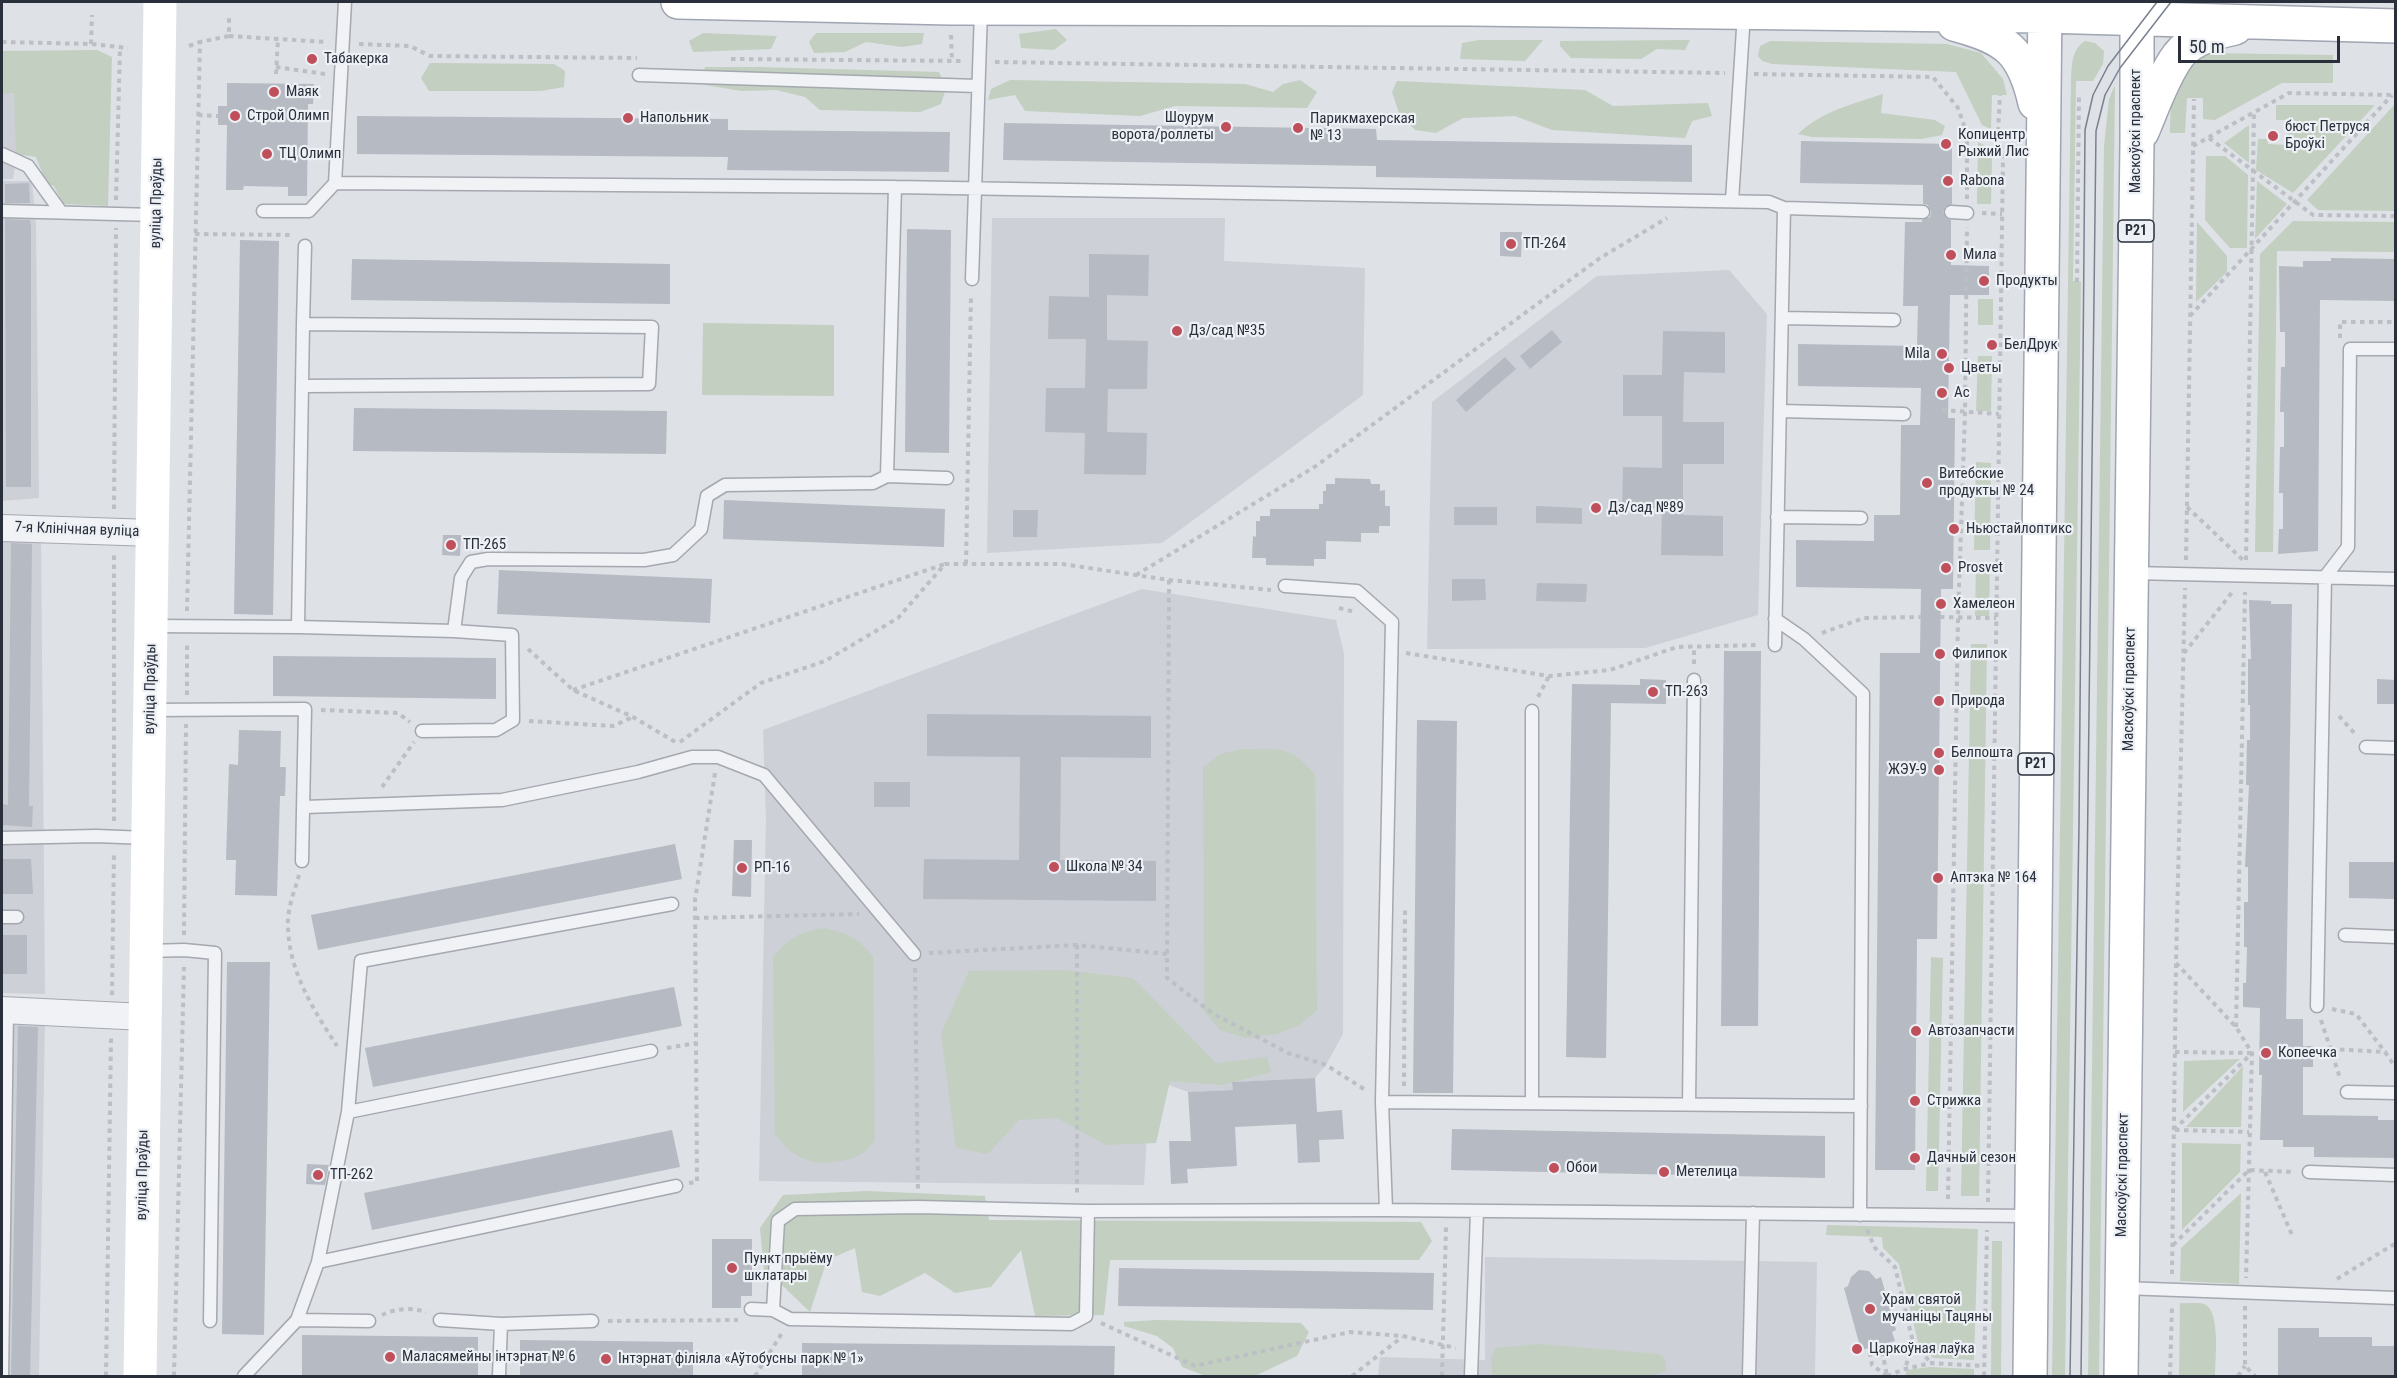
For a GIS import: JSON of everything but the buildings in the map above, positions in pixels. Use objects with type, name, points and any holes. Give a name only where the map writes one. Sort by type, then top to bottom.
[{"type":"main road","name":"вуліца Праўды","points":[[140,1377],[160,2]]},
{"type":"main road","points":[[678,2],[984,6],[1645,7],[1921,15],[2044,9],[2136,10],[2273,22],[2396,26]]},
{"type":"main road","name":"Р21","points":[[2030,1377],[2044,9]]},
{"type":"main road","name":"Маскоўскі праспект","points":[[2121,1377],[2137,142],[2136,10]]},
{"type":"main road","points":[[1921,15],[1995,37],[2021,61],[2029,76],[2037,108],[2043,152]]},
{"type":"main road","points":[[2137,142],[2178,55],[2195,42],[2218,32],[2273,22]]},
{"type":"street","name":"7-я Клінічная вуліца","points":[[2,528],[153,533]]},
{"type":"street","points":[[4,1010],[146,1017]]},
{"type":"lane","points":[[263,211],[309,211],[335,183],[345,2]]},
{"type":"lane","points":[[972,279],[978,61],[984,6]]},
{"type":"lane","points":[[1721,9],[1740,74],[1732,201]]},
{"type":"lane","points":[[639,75],[977,86]]},
{"type":"lane","points":[[2,154],[28,166],[62,212]]},
{"type":"lane","points":[[335,183],[895,187],[1697,200],[1769,202],[1784,208],[1923,212]]},
{"type":"lane","points":[[887,476],[895,187]]},
{"type":"lane","points":[[1775,645],[1784,208]]},
{"type":"lane","points":[[2,211],[116,216],[156,215]]},
{"type":"lane","points":[[1952,212],[1967,213]]},
{"type":"lane","points":[[298,627],[305,246]]},
{"type":"lane","points":[[1782,318],[1894,320]]},
{"type":"lane","points":[[302,386],[649,384],[652,327],[303,324]]},
{"type":"lane","points":[[2317,1006],[2325,578],[2348,547],[2350,349],[2396,349]]},
{"type":"lane","points":[[1780,411],[1904,414]]},
{"type":"lane","points":[[454,631],[461,578],[471,562],[488,559],[644,560],[674,555],[701,529],[707,496],[725,485],[873,483],[887,476],[947,478]]},
{"type":"lane","points":[[1777,517],[1862,518]]},
{"type":"lane","points":[[2131,573],[2396,579]]},
{"type":"lane","points":[[1281,588],[1357,591],[1392,622],[1382,1101],[1386,1210]]},
{"type":"lane","points":[[1775,619],[1804,639],[1863,694],[1860,1215]]},
{"type":"lane","points":[[152,626],[298,627],[454,631],[512,635],[513,720],[496,730],[422,731]]},
{"type":"lane","points":[[1689,1104],[1694,680]]},
{"type":"lane","points":[[150,710],[306,709],[302,861]]},
{"type":"lane","points":[[1532,711],[1532,1103]]},
{"type":"lane","points":[[2366,747],[2396,748]]},
{"type":"lane","points":[[305,807],[502,800],[638,772],[692,757],[718,757],[764,775],[914,954]]},
{"type":"lane","points":[[2,838],[148,838]]},
{"type":"lane","points":[[243,1377],[297,1320],[318,1262],[348,1112],[361,961],[672,904]]},
{"type":"lane","points":[[2,917],[17,917]]},
{"type":"lane","points":[[2345,935],[2396,936]]},
{"type":"lane","points":[[147,951],[184,950],[215,953],[210,1321]]},
{"type":"lane","points":[[2,1377],[4,1010]]},
{"type":"lane","points":[[348,1112],[651,1052]]},
{"type":"lane","points":[[2347,1092],[2396,1094]]},
{"type":"lane","points":[[1382,1101],[1861,1106]]},
{"type":"lane","points":[[2309,1172],[2396,1175]]},
{"type":"lane","points":[[318,1262],[676,1186]]},
{"type":"lane","points":[[773,1310],[778,1221],[795,1209],[918,1207],[1082,1211],[1386,1210],[2031,1215]]},
{"type":"lane","points":[[751,1309],[773,1310],[790,1319],[1071,1324],[1086,1316],[1082,1211]]},
{"type":"lane","points":[[1471,1377],[1477,1212]]},
{"type":"lane","points":[[1749,1377],[1753,1213]]},
{"type":"lane","points":[[2122,1288],[2396,1298]]},
{"type":"lane","points":[[297,1320],[369,1321]]},
{"type":"lane","points":[[440,1320],[501,1324],[592,1321]]},
{"type":"lane","points":[[499,1377],[501,1324]]},
{"type":"path","points":[[91,44],[92,15]]},
{"type":"path","points":[[229,18],[229,36]]},
{"type":"path","points":[[951,29],[952,62]]},
{"type":"path","points":[[189,46],[229,36],[410,46],[430,56],[644,58]]},
{"type":"path","points":[[276,74],[278,39]]},
{"type":"path","points":[[2,42],[91,44],[128,48]]},
{"type":"path","points":[[174,1377],[200,42]]},
{"type":"path","points":[[106,1377],[114,837],[116,216],[120,48]]},
{"type":"path","points":[[726,59],[1933,77],[1958,108],[1967,134],[1965,412],[1958,618],[1947,1199],[1957,1200]]},
{"type":"path","points":[[276,67],[318,73]]},
{"type":"path","points":[[2193,147],[2289,93],[2394,95]]},
{"type":"path","points":[[1984,1377],[2003,158],[1998,132],[2000,95]]},
{"type":"path","points":[[2077,282],[2079,95]]},
{"type":"path","points":[[2189,317],[2394,95]]},
{"type":"path","points":[[2170,1377],[2194,99]]},
{"type":"path","points":[[2236,1027],[2254,111]]},
{"type":"path","points":[[198,115],[218,116]]},
{"type":"path","points":[[1967,134],[1998,132]]},
{"type":"path","points":[[2209,138],[2313,215],[2396,216]]},
{"type":"path","points":[[1136,575],[1316,466],[1600,258],[1697,200]]},
{"type":"path","points":[[195,234],[294,235]]},
{"type":"path","points":[[966,564],[972,279]]},
{"type":"path","points":[[1942,410],[1999,414]]},
{"type":"path","points":[[2186,507],[2246,562]]},
{"type":"path","points":[[678,744],[761,682],[825,661],[898,618],[945,564]]},
{"type":"path","points":[[573,690],[945,564],[1062,564],[1169,580],[1281,588]]},
{"type":"path","points":[[2183,654],[2245,576]]},
{"type":"path","points":[[1169,580],[1167,978],[1212,1013],[1288,1053],[1326,1065],[1382,1101]]},
{"type":"path","points":[[114,594],[121,594]]},
{"type":"path","points":[[182,594],[188,594]]},
{"type":"path","points":[[1335,607],[1407,626],[1406,665]]},
{"type":"path","points":[[1804,639],[1864,618],[1921,617]]},
{"type":"path","points":[[1940,617],[1996,618]]},
{"type":"path","points":[[512,635],[573,690],[633,717],[678,744],[692,757]]},
{"type":"path","points":[[1406,653],[1549,676],[1610,670],[1677,647],[1775,645]]},
{"type":"path","points":[[1532,711],[1549,676]]},
{"type":"path","points":[[2322,698],[2366,747]]},
{"type":"path","points":[[306,709],[398,713],[422,731],[369,805]]},
{"type":"path","points":[[513,720],[613,726],[633,717]]},
{"type":"path","points":[[676,1186],[697,1182],[694,900],[718,757]]},
{"type":"path","points":[[302,861],[287,924],[293,955],[308,1001],[352,1070]]},
{"type":"path","points":[[1404,1102],[1405,901]]},
{"type":"path","points":[[695,918],[881,914]]},
{"type":"path","points":[[918,1207],[914,954],[1077,945],[1167,954]]},
{"type":"path","points":[[1077,945],[1082,1211]]},
{"type":"path","points":[[2172,1245],[2248,1170],[2252,1053],[2236,1027],[2176,963]]},
{"type":"path","points":[[2335,1068],[2317,1006],[2356,1014],[2396,1068]]},
{"type":"path","points":[[651,1052],[696,1043]]},
{"type":"path","points":[[2331,1049],[2385,1052]]},
{"type":"path","points":[[2175,1053],[2252,1053]]},
{"type":"path","points":[[2174,1130],[2252,1053]]},
{"type":"path","points":[[2174,1130],[2250,1132]]},
{"type":"path","points":[[2248,1170],[2291,1172]]},
{"type":"path","points":[[2265,1172],[2292,1235]]},
{"type":"path","points":[[1978,1201],[1988,1201]]},
{"type":"path","points":[[1442,1377],[1446,1211]]},
{"type":"path","points":[[1860,1215],[1875,1248],[1895,1267],[1913,1342],[1931,1363]]},
{"type":"path","points":[[2312,1295],[2396,1244]]},
{"type":"path","points":[[369,1321],[393,1309],[421,1310],[440,1320]]},
{"type":"path","points":[[592,1321],[744,1320],[751,1309]]},
{"type":"path","points":[[1086,1316],[1195,1366],[1350,1332],[1403,1336],[1472,1352]]},
{"type":"path","points":[[755,1377],[790,1319]]},
{"type":"path","points":[[1352,1377],[1403,1336]]},
{"type":"path","points":[[1905,1368],[1913,1342]]},
{"type":"path","points":[[1881,1345],[1887,1376],[1872,1365],[1869,1348],[1881,1345]]},
{"type":"path","points":[[1887,1376],[1905,1368],[1931,1363],[1983,1366]]},
{"type":"path","points":[[2238,1377],[2245,1365]]},
{"type":"shaded area","points":[[2,70],[17,71],[16,162],[13,179],[2,179]]},
{"type":"shaded area","points":[[2,181],[32,181],[36,225],[39,498],[2,501]]},
{"type":"shaded area","name":"Дз/сад №35","points":[[992,218],[1225,218],[1224,261],[1365,268],[1363,395],[1162,543],[987,553]]},
{"type":"shaded area","name":"Дз/сад №89","points":[[1729,270],[1767,314],[1758,615],[1645,648],[1427,649],[1432,402],[1597,276]]},
{"type":"shaded area","points":[[2,535],[41,536],[45,994],[2,993]]},
{"type":"shaded area","name":"Школа № 34","points":[[1142,589],[1336,620],[1344,654],[1343,1034],[1326,1065],[1315,1078],[1233,1082],[1233,1090],[1188,1092],[1166,1084],[1150,1085],[1144,1185],[759,1181],[766,818],[763,730]]},
{"type":"shaded area","points":[[2,1015],[45,1016],[39,1376],[2,1376]]},
{"type":"shaded area","points":[[1485,1257],[1817,1262],[1815,1375],[1879,1376],[1378,1376],[1380,1357],[1485,1360]]},
{"type":"green space","points":[[1056,29],[1067,40],[1054,50],[1021,48],[1019,34]]},
{"type":"green space","points":[[703,33],[777,36],[771,49],[693,52],[689,41]]},
{"type":"green space","points":[[816,33],[924,33],[922,44],[902,47],[866,42],[845,52],[814,53],[809,42]]},
{"type":"green space","points":[[1479,40],[1543,40],[1525,61],[1460,59],[1462,43]]},
{"type":"green space","points":[[1690,40],[1685,50],[1657,49],[1641,59],[1571,58],[1560,46],[1560,41]]},
{"type":"green space","points":[[1770,41],[1947,44],[1981,53],[2003,79],[2007,95],[1992,95],[1991,129],[1982,125],[1956,72],[1772,64],[1762,61],[1758,56],[1760,46]]},
{"type":"green space","points":[[2085,41],[2095,43],[2104,51],[2103,64],[2093,81],[2076,81],[2073,281],[2081,282],[2065,1376],[2052,1376],[2071,81],[2075,53]]},
{"type":"green space","points":[[97,50],[112,57],[108,206],[63,204],[54,186],[46,183],[36,157],[16,154],[14,93],[2,93],[2,51]]},
{"type":"green space","points":[[2207,53],[2333,55],[2333,83],[2282,83],[2215,120],[2203,119],[2203,98],[2187,98],[2185,133],[2170,133],[2171,89],[2187,61]]},
{"type":"green space","points":[[430,63],[554,64],[565,71],[564,87],[541,91],[429,91],[421,78]]},
{"type":"green space","points":[[705,67],[939,72],[946,88],[941,104],[920,112],[820,110],[805,97],[776,90],[741,91],[705,85],[703,75]]},
{"type":"green space","points":[[1010,80],[1245,84],[1273,92],[1283,84],[1300,80],[1317,92],[1307,108],[1175,106],[1140,116],[1025,111],[1015,95],[988,100],[991,89]]},
{"type":"green space","points":[[1397,81],[1585,90],[1613,106],[1708,103],[1712,116],[1692,121],[1685,138],[1552,130],[1515,116],[1463,118],[1436,133],[1415,130],[1399,113],[1392,92]]},
{"type":"green space","points":[[2115,85],[2099,1376],[2088,1376],[2104,146],[2109,99]]},
{"type":"green space","points":[[1883,94],[1881,113],[1935,120],[1945,126],[1942,135],[1921,139],[1812,137],[1798,134],[1827,114]]},
{"type":"green space","points":[[2395,104],[2395,211],[2318,210],[2307,200]]},
{"type":"green space","points":[[2276,105],[2375,105],[2293,193],[2256,170],[2258,139],[2267,139],[2268,144],[2287,145],[2288,120],[2276,120]]},
{"type":"green space","points":[[2249,125],[2249,163],[2224,143]]},
{"type":"green space","points":[[1978,142],[1987,147],[1992,158],[1991,204],[1977,204]]},
{"type":"green space","points":[[2206,156],[2225,156],[2248,175],[2247,248],[2230,248],[2205,220]]},
{"type":"green space","points":[[2257,181],[2287,204],[2255,239]]},
{"type":"green space","points":[[2293,221],[2395,222],[2395,252],[2277,251],[2273,552],[2255,552],[2260,254]]},
{"type":"green space","points":[[2197,222],[2227,256],[2227,272],[2196,302]]},
{"type":"green space","points":[[1978,299],[1993,299],[1993,325],[1978,325]]},
{"type":"green space","points":[[703,323],[834,325],[834,396],[702,395]]},
{"type":"green space","points":[[1978,356],[1992,356],[1991,411],[1976,411]]},
{"type":"green space","points":[[1976,462],[1991,463],[1990,550],[1974,550]]},
{"type":"green space","points":[[1976,564],[1990,564],[1989,616],[1975,616]]},
{"type":"green space","points":[[1971,644],[1987,644],[1979,1196],[1961,1196]]},
{"type":"green space","points":[[1242,749],[1283,750],[1298,758],[1315,775],[1317,1010],[1298,1026],[1277,1034],[1245,1038],[1220,1030],[1204,1011],[1203,768],[1220,754]]},
{"type":"green space","points":[[824,928],[852,937],[873,956],[875,1141],[855,1157],[825,1163],[808,1160],[794,1153],[775,1134],[773,957],[795,937]]},
{"type":"green space","points":[[1931,957],[1943,958],[1938,1191],[1926,1191]]},
{"type":"green space","points":[[1064,970],[1133,978],[1216,1063],[1267,1057],[1271,1072],[1222,1085],[1170,1081],[1156,1143],[1106,1145],[1057,1118],[1019,1120],[988,1154],[956,1148],[941,1034],[969,971]]},
{"type":"green space","points":[[2240,1059],[2183,1112],[2184,1061]]},
{"type":"green space","points":[[2243,1066],[2241,1127],[2186,1127]]},
{"type":"green space","points":[[2182,1143],[2241,1144],[2240,1172],[2182,1230]]},
{"type":"green space","points":[[866,1191],[985,1196],[989,1220],[1421,1222],[1432,1241],[1419,1260],[1110,1260],[1104,1315],[1035,1316],[1021,1250],[991,1287],[955,1293],[925,1273],[880,1296],[862,1292],[855,1248],[827,1260],[810,1312],[764,1271],[760,1228],[783,1195]]},
{"type":"green space","points":[[2241,1193],[2239,1284],[2180,1281],[2181,1248]]},
{"type":"green space","points":[[1827,1225],[1978,1229],[1974,1360],[1933,1358],[1918,1342],[1899,1264],[1883,1248],[1882,1237],[1826,1235]]},
{"type":"green space","points":[[1992,1241],[2002,1241],[2001,1376],[1991,1376]]},
{"type":"green space","points":[[2180,1303],[2204,1304],[2213,1316],[2216,1348],[2215,1376],[2179,1376]]},
{"type":"green space","points":[[1157,1320],[1301,1323],[1309,1332],[1297,1356],[1255,1376],[1206,1376],[1182,1367],[1173,1348],[1157,1336],[1124,1326],[1124,1322]]},
{"type":"green space","points":[[1539,1344],[1659,1354],[1666,1360],[1666,1371],[1650,1376],[1492,1376],[1491,1359],[1496,1348]]},
{"type":"green space","points":[[1930,1367],[1974,1369],[1974,1376],[1905,1376],[1907,1370]]},
{"type":"tram line","points":[[2070,1376],[2079,824],[2085,130],[2093,95],[2108,66],[2157,2]]},
{"type":"tram line","points":[[2081,1376],[2096,131],[2105,95],[2120,68],[2171,2]]},
{"type":"place","name":"Табакерка","points":[[312,59]]},
{"type":"place","name":"Маяк","points":[[274,92]]},
{"type":"place","name":"Строй Олимп","points":[[235,116]]},
{"type":"place","name":"Напольник","points":[[628,118]]},
{"type":"place","name":"Шоурум ворота/роллеты","points":[[1226,127]]},
{"type":"place","name":"Парикмахерская № 13","points":[[1298,128]]},
{"type":"place","name":"бюст Петруся Броўкі","points":[[2273,136]]},
{"type":"place","name":"Копицентр Рыжий Лис","points":[[1946,144]]},
{"type":"place","name":"ТЦ Олимп","points":[[267,154]]},
{"type":"place","name":"Rabona","points":[[1948,181]]},
{"type":"place","name":"ТП-264","points":[[1511,244]]},
{"type":"place","name":"Мила","points":[[1951,255]]},
{"type":"place","name":"Продукты","points":[[1984,281]]},
{"type":"place","name":"Дз/сад №35","points":[[1177,331]]},
{"type":"place","name":"БелДрук","points":[[1992,345]]},
{"type":"place","name":"Mila","points":[[1942,354]]},
{"type":"place","name":"Цветы","points":[[1949,368]]},
{"type":"place","name":"Ас","points":[[1942,393]]},
{"type":"place","name":"Витебские продукты № 24","points":[[1927,483]]},
{"type":"place","name":"Дз/сад №89","points":[[1596,508]]},
{"type":"place","name":"Ньюстайлоптикс","points":[[1954,529]]},
{"type":"place","name":"ТП-265","points":[[451,545]]},
{"type":"place","name":"Prosvet","points":[[1946,568]]},
{"type":"place","name":"Хамелеон","points":[[1941,604]]},
{"type":"place","name":"Филипок","points":[[1940,654]]},
{"type":"place","name":"ТП-263","points":[[1653,692]]},
{"type":"place","name":"Природа","points":[[1939,701]]},
{"type":"place","name":"Белпошта","points":[[1939,753]]},
{"type":"place","name":"ЖЭУ-9","points":[[1939,770]]},
{"type":"place","name":"Школа № 34","points":[[1054,867]]},
{"type":"place","name":"РП-16","points":[[742,868]]},
{"type":"place","name":"Аптэка № 164","points":[[1938,878]]},
{"type":"place","name":"Автозапчасти","points":[[1916,1031]]},
{"type":"place","name":"Копеечка","points":[[2266,1053]]},
{"type":"place","name":"Стрижка","points":[[1915,1101]]},
{"type":"place","name":"Дачный сезон","points":[[1915,1158]]},
{"type":"place","name":"Обои","points":[[1554,1168]]},
{"type":"place","name":"Метелица","points":[[1664,1172]]},
{"type":"place","name":"ТП-262","points":[[318,1175]]},
{"type":"place","name":"Пункт прыёму шклатары","points":[[732,1268]]},
{"type":"place","name":"Храм святой мучаніцы Тацяны","points":[[1870,1309]]},
{"type":"place","name":"Царкоўная лаўка","points":[[1857,1349]]},
{"type":"place","name":"Маласямейны інтэрнат № 6","points":[[390,1357]]},
{"type":"place","name":"Інтэрнат філіяла «Аўтобусны парк № 1»","points":[[606,1359]]}]
